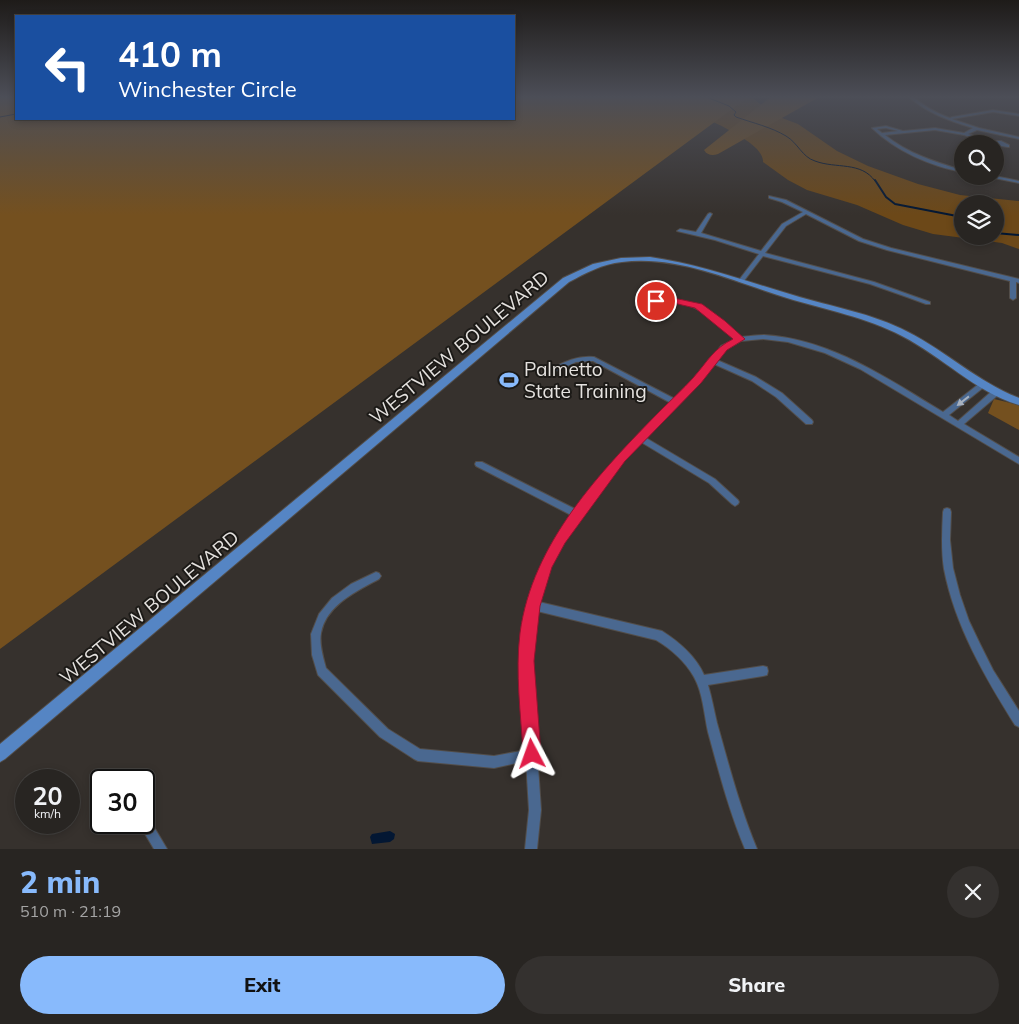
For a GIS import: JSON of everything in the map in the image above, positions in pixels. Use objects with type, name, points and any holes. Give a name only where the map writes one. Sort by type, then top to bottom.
[{"type":"street","points":[[883,136],[888,141],[909,152],[954,166]]},
{"type":"street","points":[[1004,176],[1019,180]]},
{"type":"street","points":[[1004,178],[1019,180]]},
{"type":"street","points":[[771,197],[784,201],[861,240],[889,249],[1016,281],[1014,298]]},
{"type":"street","points":[[742,281],[784,225],[807,212]]},
{"type":"street","points":[[698,234],[710,214]]},
{"type":"street","points":[[680,231],[698,234],[761,254],[876,283],[928,303]]},
{"type":"street","name":"WESTVIEW BOULEVARD","points":[[0,754],[576,274],[600,263],[656,258],[674,261],[856,314],[906,334],[933,350],[982,386],[1019,402]]},
{"type":"street","points":[[644,306],[656,301],[669,300],[698,306],[740,339]]},
{"type":"street","points":[[531,849],[535,810],[526,661],[532,606],[546,566],[561,539],[621,458],[697,381],[723,348],[740,339],[763,337],[788,340],[827,351],[862,367],[1019,461]]},
{"type":"street","points":[[544,375],[574,360],[594,359],[676,402]]},
{"type":"street","points":[[713,360],[754,379],[779,395],[809,422]]},
{"type":"street","points":[[943,416],[982,386]]},
{"type":"street","points":[[958,424],[996,393]]},
{"type":"street","points":[[640,438],[712,481],[736,502]]},
{"type":"street","points":[[479,464],[578,515]]},
{"type":"street","points":[[947,512],[945,541],[950,577],[960,611],[994,681],[1019,721]]},
{"type":"street","points":[[376,576],[354,587],[335,601],[322,617],[316,634],[316,655],[322,671],[384,733],[418,755],[494,762],[532,754]]},
{"type":"street","points":[[532,606],[658,635],[670,642],[688,659],[702,681],[722,759],[751,849]]},
{"type":"street","points":[[702,681],[763,671]]},
{"type":"street","points":[[152,834],[161,849]]},
{"type":"shaded area","points":[[0,136],[696,136],[0,649]]},
{"type":"shaded area","points":[[722,136],[751,136],[718,154],[710,155],[704,150]]},
{"type":"shaded area","points":[[739,136],[815,136],[837,151],[868,166],[918,184],[960,195],[954,195],[954,237],[933,234],[903,225],[857,205],[807,190],[788,180],[763,162],[760,153],[751,143]]},
{"type":"shaded area","points":[[1004,199],[1019,201],[1019,249],[1004,244]]},
{"type":"shaded area","points":[[994,399],[1019,405],[1019,430],[988,413]]},
{"type":"water","points":[[390,831],[395,834],[394,839],[390,842],[372,844],[370,837],[372,834]]},
{"type":"waterway","points":[[785,136],[811,159],[823,163],[855,168],[863,171],[875,181]]},
{"type":"waterway","points":[[875,180],[886,197],[895,204],[954,215]]},
{"type":"waterway","points":[[1004,234],[1019,235]]},
{"type":"place","name":"Palmetto State Training","points":[[509,380]]},
{"type":"route","points":[[532,754],[526,661],[528,634],[532,606],[546,566],[561,539],[621,458],[697,381],[723,348],[740,339],[698,306],[669,300],[656,301]]}]
